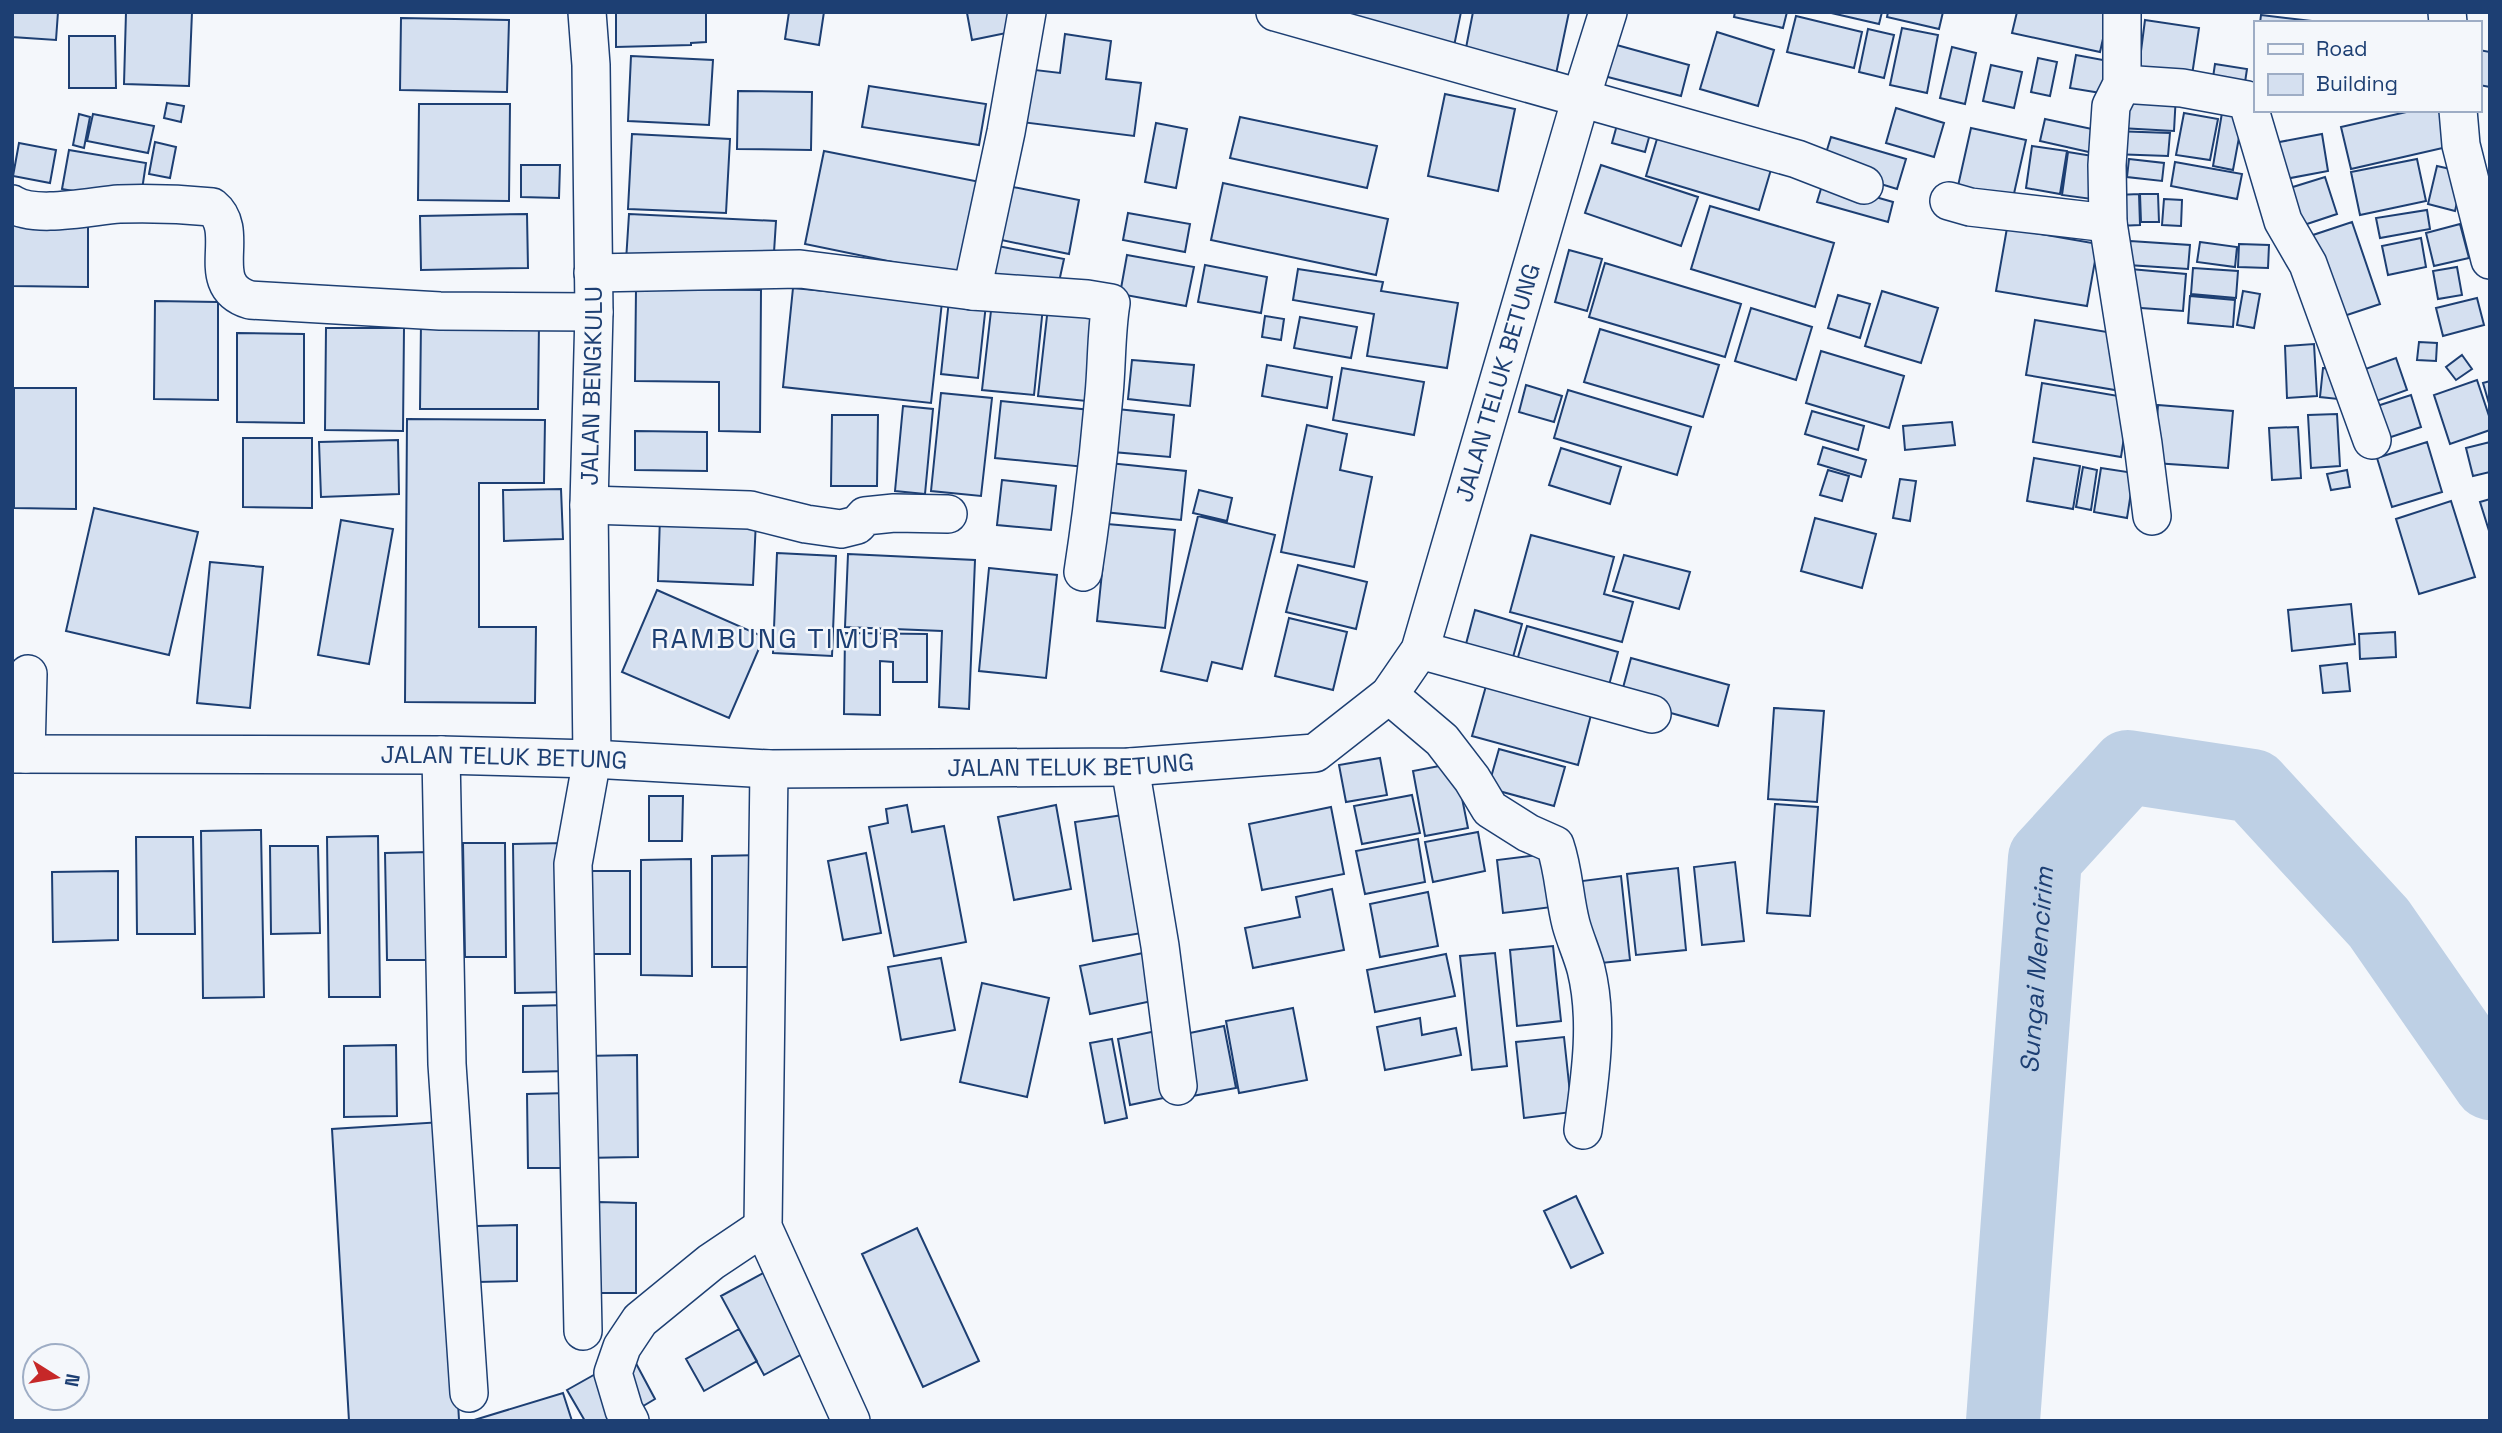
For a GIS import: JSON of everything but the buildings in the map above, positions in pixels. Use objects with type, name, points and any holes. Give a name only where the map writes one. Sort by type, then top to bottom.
[{"type":"street","name":"JALAN BENGKULU","points":[[583,1331],[573,864],[592,759],[589,505],[594,312],[591,65],[587,12]]},
{"type":"street","points":[[972,291],[1006,132],[1027,12]]},
{"type":"street","points":[[1275,12],[1797,159],[1864,186]]},
{"type":"street","name":"JALAN TELUK BETUNG","points":[[19,754],[441,755],[592,759],[769,769],[1130,767],[1315,753],[1389,695],[1420,650],[1608,12]]},
{"type":"street","points":[[2122,12],[2122,84],[2111,106],[2107,165],[2108,223],[2152,516]]},
{"type":"street","points":[[2122,84],[2182,88],[2247,100],[2283,221],[2308,264],[2372,440]]},
{"type":"street","points":[[2458,112],[2461,145],[2490,260]]},
{"type":"street","points":[[1950,201],[1970,207],[2108,223]]},
{"type":"street","points":[[12,204],[23,209],[42,211],[120,204],[212,207],[224,221],[225,274],[228,283],[238,296],[250,300],[440,311],[594,312]]},
{"type":"street","points":[[593,273],[800,269],[972,291],[1111,303],[1096,488],[1083,572]]},
{"type":"street","points":[[589,505],[750,510],[771,513],[806,524],[841,528],[856,525],[865,516],[894,513],[948,514]]},
{"type":"street","points":[[1420,650],[1652,714]]},
{"type":"street","points":[[19,754],[28,674]]},
{"type":"street","points":[[1389,695],[1442,740],[1472,779],[1490,809],[1528,834],[1555,845],[1565,881],[1571,925],[1587,970],[1591,1005],[1591,1071],[1583,1130]]},
{"type":"street","points":[[441,755],[447,1064],[469,1393]]},
{"type":"street","points":[[1130,767],[1160,946],[1178,1086]]},
{"type":"street","points":[[769,769],[763,1227],[850,1421]]},
{"type":"street","points":[[630,1421],[613,1373],[622,1347],[640,1320],[710,1262],[763,1227]]},
{"type":"waterway","name":"Sungai Mencirim","points":[[2003,1421],[2045,858],[2128,767],[2253,786],[2379,923],[2490,1083]]},
{"type":"district","name":"RAMBUNG TIMUR","points":[[776,638]]}]
